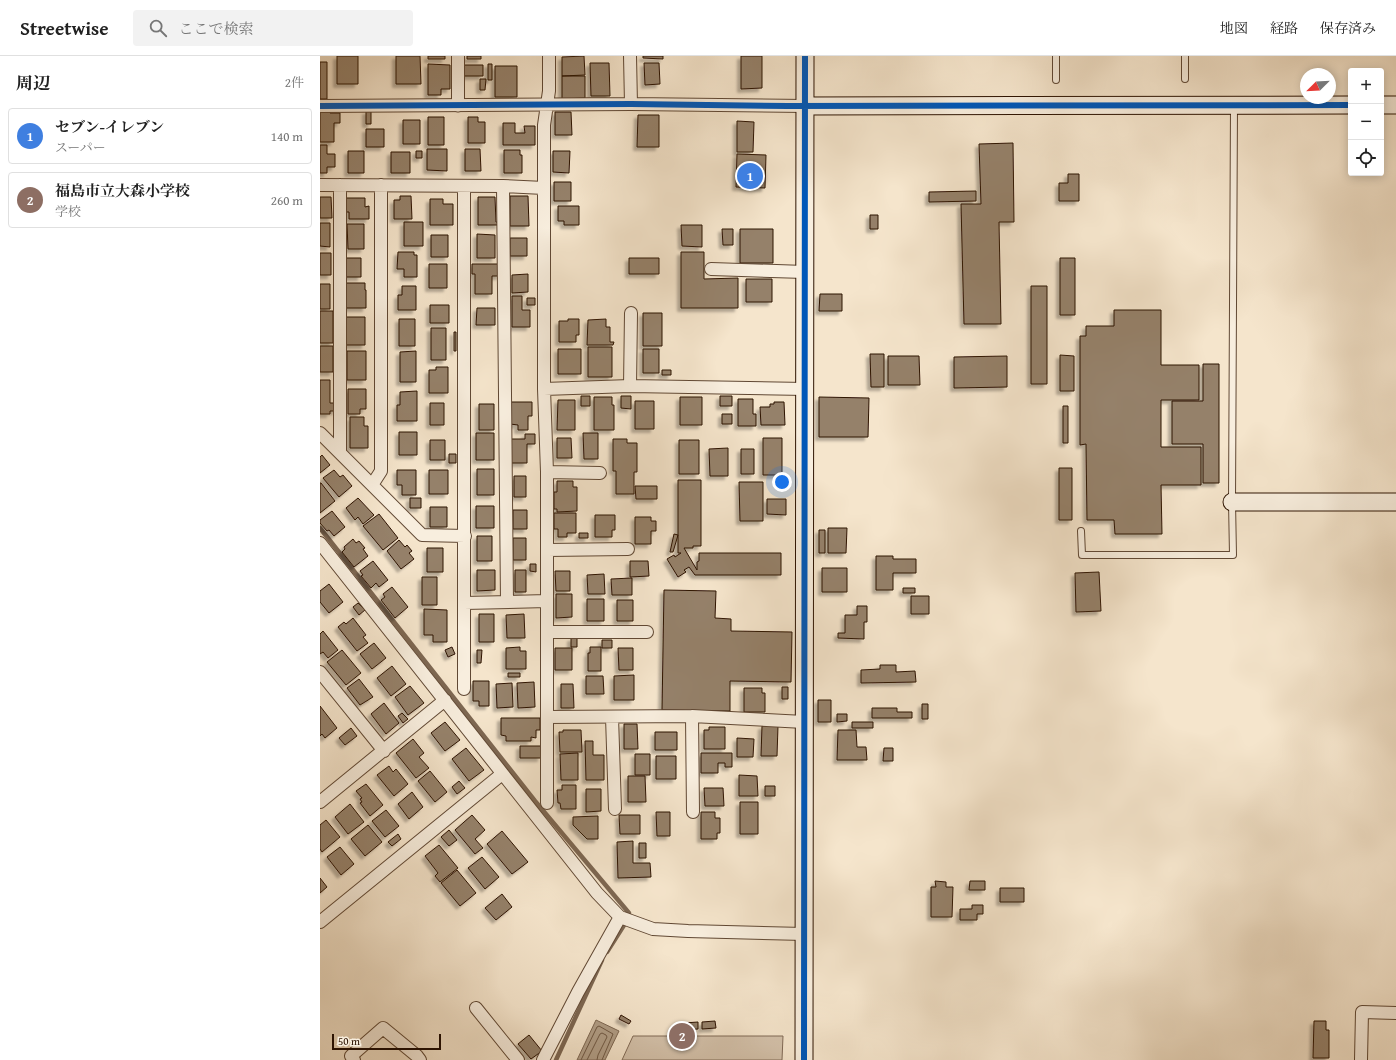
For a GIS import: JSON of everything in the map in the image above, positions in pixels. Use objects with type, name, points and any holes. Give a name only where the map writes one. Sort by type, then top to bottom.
[{"type":"street","points":[[458,56],[458,106]]},
{"type":"street","points":[[547,803],[548,550],[544,389],[544,125],[549,90],[548,56]]},
{"type":"street","points":[[630,56],[631,104]]},
{"type":"street","points":[[804,1060],[806,389],[805,56]]},
{"type":"street","points":[[320,106],[547,106],[631,104],[805,106],[1348,105]]},
{"type":"street","points":[[1384,105],[1396,105]]},
{"type":"street","points":[[320,185],[503,186],[544,188]]},
{"type":"street","points":[[340,185],[340,453]]},
{"type":"street","points":[[372,485],[381,471],[382,185]]},
{"type":"street","points":[[464,186],[464,689]]},
{"type":"street","points":[[503,186],[507,602]]},
{"type":"street","points":[[711,269],[805,272]]},
{"type":"street","points":[[630,386],[631,313]]},
{"type":"street","points":[[544,389],[630,386],[806,389]]},
{"type":"street","points":[[320,433],[422,535],[465,536]]},
{"type":"street","points":[[547,472],[600,473]]},
{"type":"street","points":[[1232,502],[1396,502]]},
{"type":"street","points":[[320,543],[598,894],[620,917],[653,929],[688,932],[804,934]]},
{"type":"street","points":[[548,550],[628,549]]},
{"type":"street","points":[[464,602],[547,602]]},
{"type":"street","points":[[547,632],[647,632]]},
{"type":"street","points":[[320,672],[384,751]]},
{"type":"street","points":[[321,799],[384,751],[445,700]]},
{"type":"street","points":[[547,717],[692,716],[804,722]]},
{"type":"street","points":[[692,716],[693,812]]},
{"type":"street","points":[[612,717],[615,809]]},
{"type":"street","points":[[320,922],[502,774]]},
{"type":"street","points":[[543,1060],[578,992],[620,917]]},
{"type":"street","points":[[476,1008],[518,1060]]},
{"type":"street","points":[[1361,1060],[1362,1012],[1396,1013]]},
{"type":"street","points":[[354,1060],[351,1056],[383,1028],[420,1060]]},
{"type":"lane","points":[[1056,56],[1056,80]]},
{"type":"lane","points":[[1185,56],[1185,78]]},
{"type":"lane","points":[[1081,531],[1082,555],[1233,555],[1234,104]]},
{"type":"shaded area","points":[[633,1036],[783,1036],[782,1060],[622,1060]]},
{"type":"water","points":[[596,1020],[619,1031],[605,1060],[577,1060]]},
{"type":"building","points":[[337,56],[358,56],[358,84],[337,84]]},
{"type":"building","points":[[396,56],[420,56],[421,84],[396,84]]},
{"type":"building","points":[[428,56],[445,56],[445,59],[428,59]]},
{"type":"building","points":[[467,56],[481,56],[481,59],[467,59]]},
{"type":"building","points":[[584,56],[585,75],[562,76],[562,57]]},
{"type":"building","points":[[643,56],[663,56],[663,59],[643,58]]},
{"type":"building","points":[[741,56],[762,56],[762,88],[741,89]]},
{"type":"building","points":[[320,62],[327,62],[327,99],[320,99]]},
{"type":"building","points":[[590,63],[609,63],[610,96],[591,96]]},
{"type":"building","points":[[644,63],[659,63],[660,84],[645,85]]},
{"type":"building","points":[[428,64],[450,65],[450,89],[441,89],[441,95],[428,95]]},
{"type":"building","points":[[488,64],[492,64],[492,80],[488,80]]},
{"type":"building","points":[[464,65],[483,65],[483,76],[464,76]]},
{"type":"building","points":[[495,66],[517,66],[517,97],[495,97]]},
{"type":"building","points":[[562,76],[585,76],[585,98],[562,99]]},
{"type":"building","points":[[480,79],[486,79],[485,90],[480,90]]},
{"type":"building","points":[[320,111],[340,113],[340,123],[334,123],[334,142],[320,142]]},
{"type":"building","points":[[366,111],[371,111],[371,124],[366,124]]},
{"type":"building","points":[[555,112],[571,112],[572,135],[555,135]]},
{"type":"building","points":[[638,115],[659,115],[659,147],[637,147]]},
{"type":"building","points":[[428,117],[444,117],[444,145],[428,145]]},
{"type":"building","points":[[468,117],[478,117],[478,122],[485,122],[485,143],[468,143]]},
{"type":"building","points":[[403,120],[420,120],[420,144],[403,144]]},
{"type":"building","points":[[737,121],[754,122],[753,152],[737,152]]},
{"type":"building","points":[[503,123],[515,123],[515,133],[525,133],[524,126],[535,126],[535,145],[503,145]]},
{"type":"building","points":[[366,129],[384,129],[384,147],[366,147]]},
{"type":"building","points":[[1013,143],[1014,222],[999,222],[1001,324],[964,324],[961,204],[981,204],[979,144]]},
{"type":"building","points":[[320,145],[327,145],[327,154],[335,154],[335,167],[327,167],[327,173],[320,173]]},
{"type":"building","points":[[427,149],[447,149],[447,171],[427,170]]},
{"type":"building","points":[[465,149],[480,149],[481,171],[465,171]]},
{"type":"building","points":[[504,150],[520,150],[520,155],[522,155],[522,173],[504,173]]},
{"type":"building","points":[[348,151],[364,151],[364,173],[348,173]]},
{"type":"building","points":[[416,151],[422,151],[422,158],[416,158]]},
{"type":"building","points":[[553,151],[570,151],[569,173],[553,172]]},
{"type":"building","points":[[391,152],[410,152],[410,173],[391,173]]},
{"type":"building","points":[[737,154],[766,155],[765,188],[736,187]]},
{"type":"building","points":[[1068,174],[1079,174],[1079,201],[1059,201],[1059,183],[1068,183]]},
{"type":"building","points":[[554,182],[571,182],[571,201],[554,201]]},
{"type":"building","points":[[976,191],[976,201],[929,202],[929,192]]},
{"type":"building","points":[[400,196],[411,196],[412,219],[394,219],[394,200],[400,200]]},
{"type":"building","points":[[510,196],[528,196],[529,226],[510,226]]},
{"type":"building","points":[[320,197],[331,197],[332,218],[320,218]]},
{"type":"building","points":[[478,197],[495,197],[496,222],[499,222],[499,225],[478,225]]},
{"type":"building","points":[[345,198],[365,198],[365,207],[369,206],[369,219],[349,219],[349,212],[345,212]]},
{"type":"building","points":[[430,199],[443,199],[443,204],[453,204],[453,225],[430,225]]},
{"type":"building","points":[[558,206],[579,206],[579,225],[564,225],[564,221],[558,221]]},
{"type":"building","points":[[870,215],[878,215],[878,229],[870,229]]},
{"type":"building","points":[[404,222],[423,222],[423,246],[404,246]]},
{"type":"building","points":[[320,223],[330,223],[330,247],[320,246]]},
{"type":"building","points":[[347,224],[364,224],[364,249],[348,249]]},
{"type":"building","points":[[681,225],[702,225],[702,247],[682,246]]},
{"type":"building","points":[[722,229],[733,229],[733,245],[723,245]]},
{"type":"building","points":[[740,229],[773,229],[773,263],[740,263]]},
{"type":"building","points":[[477,234],[495,235],[495,258],[477,258]]},
{"type":"building","points":[[431,235],[448,235],[448,257],[431,257]]},
{"type":"building","points":[[510,238],[527,238],[527,256],[510,256]]},
{"type":"building","points":[[398,252],[414,252],[414,255],[417,255],[417,277],[404,277],[404,269],[397,269]]},
{"type":"building","points":[[681,252],[704,252],[704,279],[738,278],[738,308],[681,308]]},
{"type":"building","points":[[320,253],[331,253],[331,275],[320,275]]},
{"type":"building","points":[[346,258],[361,258],[361,277],[346,277]]},
{"type":"building","points":[[629,258],[659,258],[659,274],[629,274]]},
{"type":"building","points":[[1060,258],[1075,258],[1075,315],[1060,315]]},
{"type":"building","points":[[429,264],[447,264],[447,288],[429,288]]},
{"type":"building","points":[[472,264],[500,264],[500,276],[492,276],[492,294],[475,294],[475,274],[472,274]]},
{"type":"building","points":[[528,274],[528,292],[512,293],[512,275]]},
{"type":"building","points":[[746,279],[772,279],[772,302],[746,302]]},
{"type":"building","points":[[346,283],[365,283],[366,308],[346,308]]},
{"type":"building","points":[[320,284],[330,284],[330,309],[320,309]]},
{"type":"building","points":[[402,286],[416,286],[416,310],[398,310],[398,295],[402,295]]},
{"type":"building","points":[[1031,286],[1047,286],[1047,384],[1031,384]]},
{"type":"building","points":[[820,294],[842,294],[842,311],[819,311]]},
{"type":"building","points":[[512,296],[522,296],[522,310],[530,310],[530,327],[512,327]]},
{"type":"building","points":[[527,298],[535,298],[535,305],[527,305]]},
{"type":"building","points":[[430,305],[449,305],[449,323],[430,323]]},
{"type":"building","points":[[477,308],[495,308],[495,325],[476,325]]},
{"type":"building","points":[[1114,310],[1161,310],[1161,365],[1199,365],[1199,400],[1161,400],[1161,447],[1201,447],[1201,485],[1161,485],[1162,534],[1115,534],[1114,520],[1087,520],[1086,444],[1080,445],[1080,336],[1086,336],[1086,326],[1114,326]]},
{"type":"building","points":[[320,311],[333,311],[333,343],[320,343]]},
{"type":"building","points":[[643,313],[662,313],[662,346],[643,346]]},
{"type":"building","points":[[346,317],[365,317],[365,345],[346,345]]},
{"type":"building","points":[[399,319],[415,319],[415,346],[399,346]]},
{"type":"building","points":[[568,319],[579,319],[579,335],[576,335],[576,342],[559,342],[559,321],[568,321]]},
{"type":"building","points":[[606,319],[606,327],[610,327],[610,342],[614,342],[613,345],[587,345],[588,320]]},
{"type":"building","points":[[431,328],[446,328],[446,360],[431,360]]},
{"type":"building","points":[[454,332],[456,332],[456,351],[454,351]]},
{"type":"building","points":[[320,346],[333,346],[333,372],[320,372]]},
{"type":"building","points":[[588,347],[612,347],[612,377],[588,377]]},
{"type":"building","points":[[558,349],[581,349],[581,374],[558,374]]},
{"type":"building","points":[[643,349],[659,349],[659,373],[643,373]]},
{"type":"building","points":[[347,351],[366,351],[366,380],[347,380]]},
{"type":"building","points":[[416,351],[416,382],[400,382],[400,352]]},
{"type":"building","points":[[870,354],[884,354],[884,387],[871,387]]},
{"type":"building","points":[[1060,355],[1074,356],[1074,391],[1060,391]]},
{"type":"building","points":[[888,356],[919,356],[920,385],[888,385]]},
{"type":"building","points":[[1007,356],[1007,387],[954,388],[954,357]]},
{"type":"building","points":[[1203,364],[1219,364],[1219,483],[1203,483],[1203,444],[1172,444],[1172,401],[1203,401]]},
{"type":"building","points":[[436,367],[448,367],[448,393],[429,393],[429,370],[436,370]]},
{"type":"building","points":[[662,370],[671,370],[671,375],[662,375]]},
{"type":"building","points":[[320,380],[330,380],[330,403],[337,403],[336,411],[330,411],[330,414],[320,414]]},
{"type":"building","points":[[348,389],[366,389],[366,409],[360,409],[360,414],[348,414]]},
{"type":"building","points":[[417,391],[417,421],[397,421],[397,405],[400,405],[400,392]]},
{"type":"building","points":[[581,396],[590,396],[590,406],[581,406]]},
{"type":"building","points":[[621,396],[631,396],[631,409],[621,408]]},
{"type":"building","points":[[720,396],[732,396],[732,406],[720,406]]},
{"type":"building","points":[[594,397],[612,397],[612,405],[614,405],[614,430],[594,430]]},
{"type":"building","points":[[680,397],[702,397],[702,425],[680,425]]},
{"type":"building","points":[[819,397],[869,398],[868,437],[819,437]]},
{"type":"building","points":[[738,399],[753,399],[753,414],[756,414],[756,426],[738,426]]},
{"type":"building","points":[[558,400],[575,400],[575,430],[557,430]]},
{"type":"building","points":[[635,401],[654,401],[654,429],[635,429]]},
{"type":"building","points":[[510,402],[532,402],[532,416],[528,416],[528,430],[518,430],[518,425],[510,424]]},
{"type":"building","points":[[774,402],[784,402],[785,425],[761,425],[760,407],[770,407],[770,404],[774,404]]},
{"type":"building","points":[[430,403],[444,403],[444,425],[430,425]]},
{"type":"building","points":[[479,404],[494,404],[494,430],[479,430]]},
{"type":"building","points":[[1063,406],[1068,406],[1068,443],[1063,443]]},
{"type":"building","points":[[722,414],[732,414],[732,424],[722,424]]},
{"type":"building","points":[[350,417],[364,417],[364,426],[368,426],[368,448],[350,448]]},
{"type":"building","points":[[399,432],[417,432],[417,455],[399,455]]},
{"type":"building","points":[[476,433],[494,433],[494,460],[476,460]]},
{"type":"building","points":[[583,433],[598,433],[598,459],[584,459]]},
{"type":"building","points":[[525,434],[535,434],[535,444],[527,444],[527,463],[511,463],[511,439],[525,439]]},
{"type":"building","points":[[557,438],[571,438],[572,458],[557,458]]},
{"type":"building","points":[[763,438],[782,438],[782,475],[763,475]]},
{"type":"building","points":[[613,439],[627,439],[627,443],[637,443],[637,472],[634,472],[634,494],[616,494],[616,471],[613,471]]},
{"type":"building","points":[[430,440],[445,440],[445,460],[430,460]]},
{"type":"building","points":[[679,440],[699,440],[699,474],[679,474]]},
{"type":"building","points":[[728,448],[728,476],[710,476],[709,449]]},
{"type":"building","points":[[741,449],[754,449],[754,474],[741,474]]},
{"type":"building","points":[[449,454],[456,454],[456,463],[449,463]]},
{"type":"building","points":[[322,455],[330,465],[320,473],[320,457]]},
{"type":"building","points":[[1059,468],[1072,468],[1072,520],[1059,520]]},
{"type":"building","points":[[477,469],[494,469],[494,495],[477,495]]},
{"type":"building","points":[[334,470],[340,477],[343,475],[352,486],[339,497],[323,478]]},
{"type":"building","points":[[397,470],[416,470],[416,495],[402,495],[402,485],[397,485]]},
{"type":"building","points":[[429,470],[448,470],[448,494],[429,494]]},
{"type":"building","points":[[514,476],[526,476],[526,497],[514,497]]},
{"type":"building","points":[[678,480],[701,480],[701,546],[684,548],[697,570],[699,553],[781,553],[781,575],[695,575],[689,567],[684,570],[686,572],[678,577],[667,559],[674,555],[675,557],[681,553],[678,553]]},
{"type":"building","points":[[557,481],[573,481],[573,487],[577,487],[577,511],[557,512],[557,509],[554,509],[554,492],[557,492]]},
{"type":"building","points":[[739,482],[763,482],[763,521],[740,521]]},
{"type":"building","points":[[320,483],[335,501],[320,513]]},
{"type":"building","points":[[635,486],[657,486],[657,499],[636,499]]},
{"type":"building","points":[[358,498],[374,515],[363,524],[358,517],[355,520],[346,508]]},
{"type":"building","points":[[410,498],[421,498],[421,508],[410,508]]},
{"type":"building","points":[[767,499],[786,499],[786,515],[767,514]]},
{"type":"building","points":[[476,506],[494,506],[494,528],[476,528]]},
{"type":"building","points":[[430,507],[447,507],[447,527],[430,527]]},
{"type":"building","points":[[513,510],[527,510],[527,529],[513,529]]},
{"type":"building","points":[[332,511],[345,527],[334,536],[320,523],[320,520]]},
{"type":"building","points":[[554,513],[576,513],[576,533],[567,533],[567,537],[558,537],[558,529],[554,529]]},
{"type":"building","points":[[379,514],[398,538],[383,550],[363,526]]},
{"type":"building","points":[[595,515],[615,515],[615,530],[612,530],[612,537],[595,537]]},
{"type":"building","points":[[635,517],[651,517],[651,521],[656,521],[656,531],[651,531],[651,544],[635,544]]},
{"type":"building","points":[[828,528],[847,528],[846,553],[828,553]]},
{"type":"building","points":[[819,530],[825,530],[825,553],[819,553]]},
{"type":"building","points":[[579,533],[588,533],[588,538],[579,538]]},
{"type":"building","points":[[674,534],[678,535],[673,552],[670,552]]},
{"type":"building","points":[[477,536],[492,536],[492,561],[477,561]]},
{"type":"building","points":[[513,538],[526,538],[526,560],[513,560]]},
{"type":"building","points":[[353,539],[356,543],[359,541],[365,548],[363,549],[368,556],[354,567],[342,552],[345,549],[344,547]]},
{"type":"building","points":[[399,540],[405,547],[407,545],[412,551],[409,553],[414,559],[401,569],[387,551]]},
{"type":"building","points":[[427,548],[443,548],[443,572],[427,572]]},
{"type":"building","points":[[876,556],[893,556],[893,559],[916,559],[916,573],[893,573],[893,590],[876,590]]},
{"type":"building","points":[[373,561],[388,580],[379,587],[376,583],[371,588],[361,576],[363,575],[360,571]]},
{"type":"building","points":[[630,561],[648,561],[649,576],[630,577]]},
{"type":"building","points":[[530,564],[536,564],[536,572],[530,571]]},
{"type":"building","points":[[822,568],[847,568],[847,592],[822,592]]},
{"type":"building","points":[[477,570],[495,570],[495,590],[477,591]]},
{"type":"building","points":[[515,570],[526,570],[526,592],[515,592]]},
{"type":"building","points":[[555,571],[570,571],[570,591],[556,591]]},
{"type":"building","points":[[1099,572],[1101,611],[1076,612],[1075,573]]},
{"type":"building","points":[[604,574],[605,594],[588,594],[587,575]]},
{"type":"building","points":[[422,577],[437,577],[437,605],[422,605]]},
{"type":"building","points":[[632,578],[632,595],[612,595],[611,579]]},
{"type":"building","points":[[329,584],[343,602],[329,613],[320,602],[320,591]]},
{"type":"building","points":[[392,587],[408,607],[395,618],[381,600],[385,597],[383,594]]},
{"type":"building","points":[[903,588],[915,588],[915,593],[903,593]]},
{"type":"building","points":[[664,590],[716,591],[715,618],[731,619],[731,631],[792,632],[791,682],[730,681],[730,711],[662,710]]},
{"type":"building","points":[[556,594],[572,594],[572,617],[556,618]]},
{"type":"building","points":[[911,596],[929,596],[929,614],[911,614]]},
{"type":"building","points":[[587,599],[604,599],[604,621],[587,621]]},
{"type":"building","points":[[617,600],[633,600],[633,621],[617,621]]},
{"type":"building","points":[[358,603],[365,610],[359,615],[353,607]]},
{"type":"building","points":[[857,606],[867,606],[867,622],[864,622],[864,639],[838,638],[838,633],[845,633],[845,615],[857,615]]},
{"type":"building","points":[[424,609],[447,610],[447,642],[433,642],[433,635],[424,635]]},
{"type":"building","points":[[479,614],[494,614],[494,642],[479,642]]},
{"type":"building","points":[[524,614],[525,638],[507,638],[506,615]]},
{"type":"building","points":[[353,618],[366,635],[363,637],[368,643],[357,651],[338,627],[344,622],[346,624]]},
{"type":"building","points":[[323,631],[338,650],[328,658],[323,652],[320,654],[320,634]]},
{"type":"building","points":[[571,638],[577,638],[577,647],[571,647]]},
{"type":"building","points":[[602,640],[612,640],[612,648],[602,648]]},
{"type":"building","points":[[374,643],[386,658],[372,669],[360,654]]},
{"type":"building","points":[[452,647],[455,654],[448,657],[445,650]]},
{"type":"building","points":[[520,647],[520,651],[526,651],[526,669],[506,669],[506,648]]},
{"type":"building","points":[[590,647],[601,647],[601,671],[588,671],[588,653],[590,653]]},
{"type":"building","points":[[555,648],[572,648],[572,670],[555,670]]},
{"type":"building","points":[[618,648],[633,648],[633,670],[619,670]]},
{"type":"building","points":[[342,650],[361,673],[346,685],[327,662]]},
{"type":"building","points":[[477,650],[482,650],[481,663],[477,663]]},
{"type":"building","points":[[880,665],[896,665],[896,672],[915,671],[916,682],[861,683],[861,670],[880,669]]},
{"type":"building","points":[[392,666],[406,684],[391,696],[377,678]]},
{"type":"building","points":[[508,673],[520,673],[520,677],[508,677]]},
{"type":"building","points":[[634,675],[634,700],[614,700],[614,676]]},
{"type":"building","points":[[586,676],[603,676],[604,694],[586,694]]},
{"type":"building","points":[[359,679],[373,697],[360,705],[347,688]]},
{"type":"building","points":[[473,681],[489,681],[489,706],[479,706],[479,701],[473,701]]},
{"type":"building","points":[[534,682],[535,707],[518,708],[517,683]]},
{"type":"building","points":[[512,683],[513,707],[497,708],[496,684]]},
{"type":"building","points":[[561,684],[573,684],[574,708],[561,708]]},
{"type":"building","points":[[410,686],[424,703],[408,715],[395,697]]},
{"type":"building","points":[[782,687],[788,687],[788,699],[782,699]]},
{"type":"building","points":[[744,688],[762,688],[762,693],[765,693],[765,712],[744,712]]},
{"type":"building","points":[[818,700],[831,700],[831,722],[818,722]]},
{"type":"building","points":[[384,703],[399,723],[386,734],[371,714]]},
{"type":"building","points":[[922,704],[928,704],[928,719],[922,719]]},
{"type":"building","points":[[320,706],[337,728],[325,738],[322,734],[320,736]]},
{"type":"building","points":[[872,708],[897,708],[897,712],[912,712],[912,718],[872,718]]},
{"type":"building","points":[[402,713],[408,719],[403,723],[398,716]]},
{"type":"building","points":[[837,714],[847,714],[847,721],[837,722]]},
{"type":"building","points":[[501,718],[540,718],[540,730],[536,730],[536,738],[531,737],[531,741],[506,741],[506,736],[501,735]]},
{"type":"building","points":[[445,722],[460,740],[445,751],[431,733]]},
{"type":"building","points":[[852,722],[873,722],[873,728],[852,728]]},
{"type":"building","points":[[624,724],[637,724],[638,749],[624,749]]},
{"type":"building","points":[[762,726],[778,726],[777,756],[761,756]]},
{"type":"building","points":[[709,727],[725,727],[725,749],[704,749],[704,730],[709,730]]},
{"type":"building","points":[[351,728],[357,736],[345,745],[339,738]]},
{"type":"building","points":[[563,730],[581,730],[582,752],[560,752],[559,732],[563,732]]},
{"type":"building","points":[[838,730],[856,730],[857,747],[866,747],[867,760],[837,760]]},
{"type":"building","points":[[655,732],[677,732],[677,750],[655,750]]},
{"type":"building","points":[[737,738],[754,739],[753,757],[737,757]]},
{"type":"building","points":[[413,739],[424,753],[419,757],[429,768],[416,778],[396,753]]},
{"type":"building","points":[[585,741],[593,741],[593,755],[604,755],[604,780],[586,780]]},
{"type":"building","points":[[520,746],[541,746],[541,758],[520,758]]},
{"type":"building","points":[[466,748],[484,770],[469,781],[452,759]]},
{"type":"building","points":[[884,748],[893,748],[893,761],[883,761]]},
{"type":"building","points":[[578,753],[578,780],[561,780],[560,754]]},
{"type":"building","points":[[701,753],[732,753],[732,767],[725,767],[725,763],[718,763],[718,773],[701,773]]},
{"type":"building","points":[[635,754],[650,754],[650,775],[635,775]]},
{"type":"building","points":[[656,756],[676,756],[676,779],[656,779]]},
{"type":"building","points":[[389,766],[393,772],[396,769],[408,784],[394,796],[377,775]]},
{"type":"building","points":[[430,771],[447,792],[435,802],[418,781]]},
{"type":"building","points":[[739,775],[757,776],[758,796],[739,796]]},
{"type":"building","points":[[628,776],[645,776],[646,802],[628,802]]},
{"type":"building","points":[[459,781],[465,788],[457,794],[452,787]]},
{"type":"building","points":[[366,784],[383,805],[370,816],[360,803],[362,802],[360,799],[362,798],[356,791]]},
{"type":"building","points":[[562,785],[576,785],[576,809],[561,809],[560,803],[558,803],[557,790],[562,790]]},
{"type":"building","points":[[765,786],[775,786],[775,796],[765,796]]},
{"type":"building","points":[[704,788],[723,788],[724,806],[705,806]]},
{"type":"building","points":[[586,789],[601,789],[601,811],[586,812]]},
{"type":"building","points":[[412,792],[423,807],[409,819],[398,804]]},
{"type":"building","points":[[740,802],[758,802],[758,834],[740,834]]},
{"type":"building","points":[[350,804],[364,822],[348,834],[335,817]]},
{"type":"building","points":[[386,810],[399,826],[385,837],[372,821]]},
{"type":"building","points":[[656,812],[670,812],[670,836],[657,836]]},
{"type":"building","points":[[701,812],[715,812],[715,818],[720,818],[720,833],[717,833],[717,839],[701,839]]},
{"type":"building","points":[[472,815],[485,830],[475,839],[483,848],[475,854],[455,830]]},
{"type":"building","points":[[619,815],[640,815],[640,834],[620,834]]},
{"type":"building","points":[[598,816],[598,839],[587,839],[573,825],[573,817]]},
{"type":"building","points":[[326,820],[340,837],[322,852],[320,849],[320,825]]},
{"type":"building","points":[[368,825],[382,842],[365,856],[351,839]]},
{"type":"building","points":[[449,830],[457,840],[449,846],[441,837]]},
{"type":"building","points":[[502,831],[528,862],[512,874],[487,844]]},
{"type":"building","points":[[398,834],[401,839],[392,846],[388,842]]},
{"type":"building","points":[[633,841],[633,863],[650,863],[651,877],[618,878],[617,842]]},
{"type":"building","points":[[639,843],[646,843],[646,858],[639,858]]},
{"type":"building","points":[[439,845],[458,868],[440,882],[435,876],[438,873],[425,856]]},
{"type":"building","points":[[340,847],[354,864],[341,875],[327,857]]},
{"type":"building","points":[[482,857],[499,877],[485,889],[468,868]]},
{"type":"building","points":[[457,870],[476,893],[460,906],[441,883]]},
{"type":"building","points":[[320,878],[327,887],[320,893]]},
{"type":"building","points":[[935,881],[946,882],[946,887],[953,887],[952,917],[931,917],[931,887],[936,887]]},
{"type":"building","points":[[970,881],[985,881],[985,890],[969,890]]},
{"type":"building","points":[[1000,888],[1024,888],[1024,902],[1000,902]]},
{"type":"building","points":[[502,894],[512,907],[496,920],[485,908]]},
{"type":"building","points":[[972,905],[983,905],[983,914],[977,914],[977,920],[960,920],[960,909],[972,909]]},
{"type":"building","points":[[621,1015],[631,1021],[629,1024],[619,1019]]},
{"type":"building","points":[[715,1021],[716,1028],[702,1029],[702,1022]]},
{"type":"building","points":[[1314,1021],[1326,1021],[1326,1030],[1329,1030],[1329,1058],[1313,1058]]},
{"type":"building","points":[[698,1022],[698,1029],[685,1030],[684,1023]]},
{"type":"building","points":[[529,1035],[542,1051],[531,1059],[518,1044]]},
{"type":"waterway","points":[[320,528],[535,801],[629,913],[626,922],[607,952]]},
{"type":"waterway","points":[[556,1060],[602,960]]},
{"type":"cycle path","points":[[804,1060],[805,56]]},
{"type":"cycle path","points":[[320,106],[631,104],[788,106],[1348,105]]},
{"type":"place","name":"セブン-イレブン","points":[[750,176]]},
{"type":"place","name":"福島市立大森小学校","points":[[682,1036]]}]
